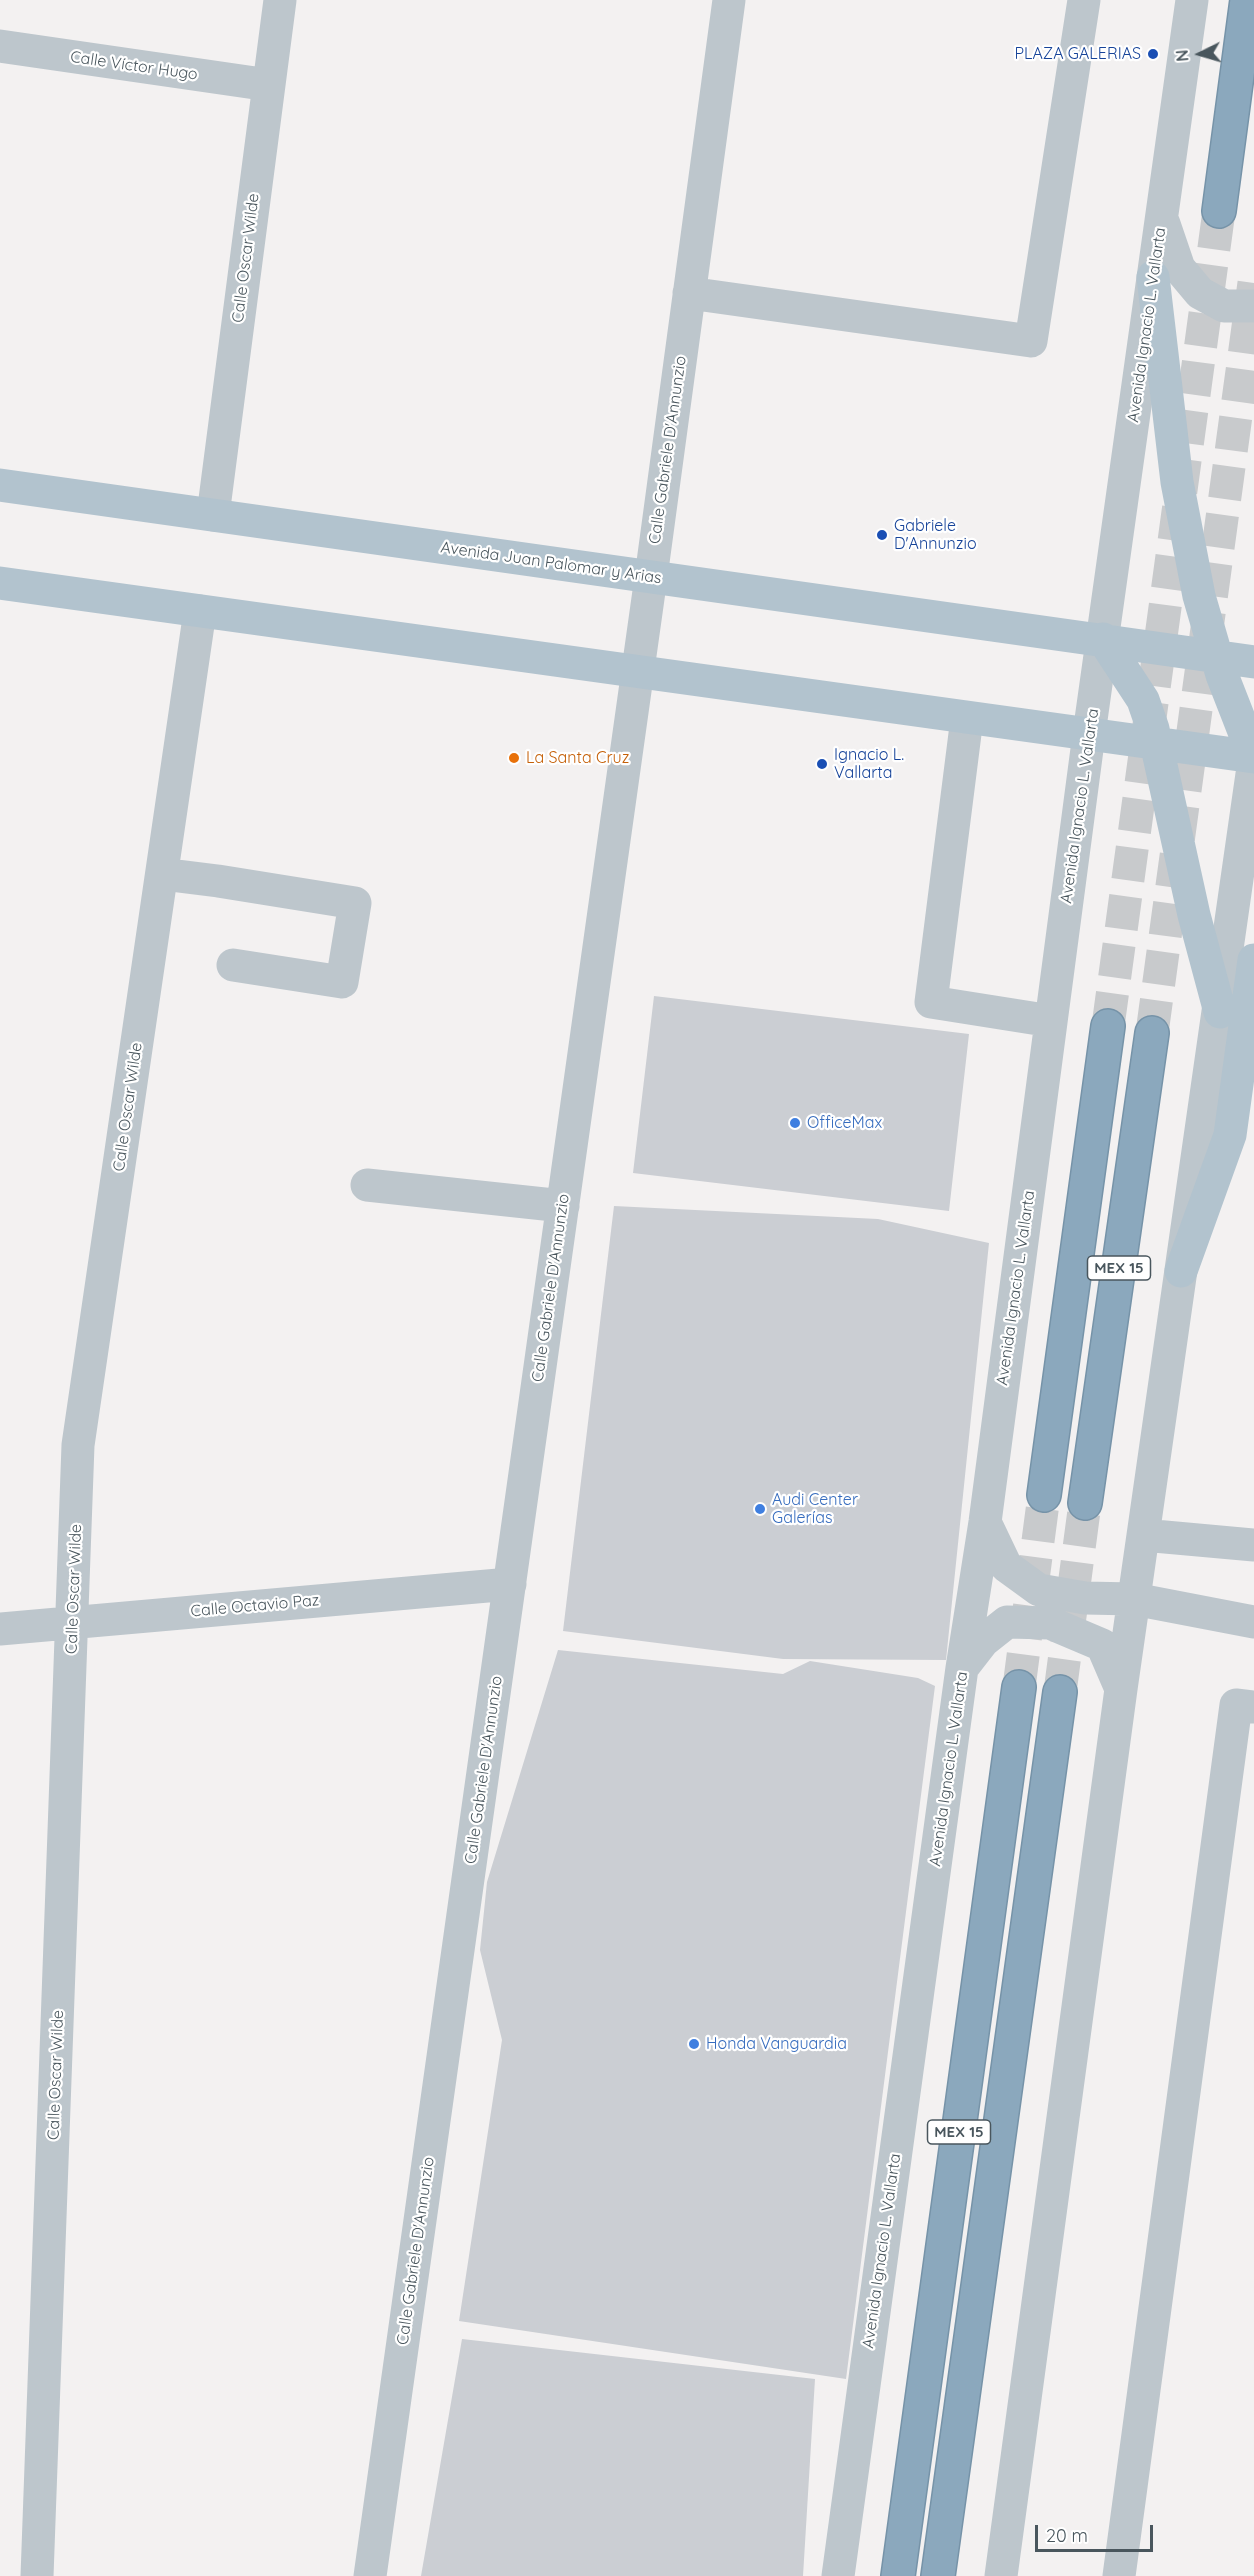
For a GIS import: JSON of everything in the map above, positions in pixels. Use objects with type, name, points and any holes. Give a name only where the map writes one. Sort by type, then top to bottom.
[{"type":"highway","points":[[1219,211],[1247,0]]},
{"type":"highway","name":"MEX 15","points":[[1044,1495],[1108,1026]]},
{"type":"highway","name":"MEX 15","points":[[1085,1503],[1152,1032]]},
{"type":"highway","name":"MEX 15","points":[[898,2576],[1019,1688]]},
{"type":"highway","name":"MEX 15","points":[[938,2576],[1060,1692]]},
{"type":"main road","points":[[0,583],[1254,758],[1216,656],[1199,596],[1177,482],[1153,277]]},
{"type":"main road","name":"Avenida Juan Palomar y Arias","points":[[0,485],[1254,662]]},
{"type":"main road","points":[[1103,639],[1143,700],[1156,744],[1194,915],[1220,1012]]},
{"type":"main road","points":[[1181,1271],[1230,1135],[1254,960]]},
{"type":"street","name":"Calle Oscar Wilde","points":[[213,515],[280,0]]},
{"type":"street","name":"Calle Gabriele D'Annunzio","points":[[370,2576],[638,673],[729,0]]},
{"type":"street","points":[[689,293],[1031,341],[1084,0]]},
{"type":"street","name":"Avenida Ignacio L. Vallarta","points":[[838,2576],[962,1668],[985,1522],[1089,734],[1192,0]]},
{"type":"street","name":"Calle Víctor Hugo","points":[[0,46],[269,85]]},
{"type":"street","points":[[1162,217],[1179,268],[1200,293],[1224,306],[1254,306]]},
{"type":"street","name":"Calle Oscar Wilde","points":[[37,2576],[78,1445],[200,611]]},
{"type":"street","points":[[967,718],[931,1002],[1052,1021]]},
{"type":"street","points":[[1001,2576],[1121,1689],[1220,1012],[1254,758]]},
{"type":"street","points":[[162,874],[218,880],[355,903],[342,982],[233,965]]},
{"type":"street","points":[[367,1185],[563,1206]]},
{"type":"street","points":[[985,1522],[1006,1566],[1039,1590],[1085,1598],[1134,1599],[1254,1622]]},
{"type":"street","points":[[1143,1534],[1254,1545]]},
{"type":"street","name":"Calle Octavio Paz","points":[[0,1629],[510,1584]]},
{"type":"street","points":[[962,1668],[983,1641],[1007,1622],[1050,1623],[1102,1645],[1121,1689]]},
{"type":"street","points":[[1119,2576],[1236,1705],[1254,1707]]},
{"type":"building","points":[[654,996],[969,1034],[949,1211],[633,1173]]},
{"type":"building","points":[[614,1206],[878,1219],[989,1243],[946,1660],[783,1659],[563,1631]]},
{"type":"building","points":[[558,1650],[783,1674],[810,1661],[918,1678],[935,1686],[846,2379],[459,2321],[502,2040],[480,1950],[487,1882]]},
{"type":"building","points":[[462,2339],[815,2379],[803,2576],[421,2576]]},
{"type":"tunnel","points":[[1108,1026],[1219,211]]},
{"type":"tunnel","points":[[1152,1033],[1254,283]]},
{"type":"tunnel","points":[[1019,1687],[1044,1495]]},
{"type":"tunnel","points":[[1060,1692],[1085,1503]]},
{"type":"place","name":"PLAZA GALERIAS","points":[[1153,54]]},
{"type":"place","name":"Gabriele D'Annunzio","points":[[882,535]]},
{"type":"place","name":"La Santa Cruz","points":[[514,758]]},
{"type":"place","name":"Ignacio L. Vallarta","points":[[822,764]]},
{"type":"place","name":"OfficeMax","points":[[795,1123]]},
{"type":"place","name":"Audi Center Galerías","points":[[760,1509]]},
{"type":"place","name":"Honda Vanguardia","points":[[694,2044]]}]
